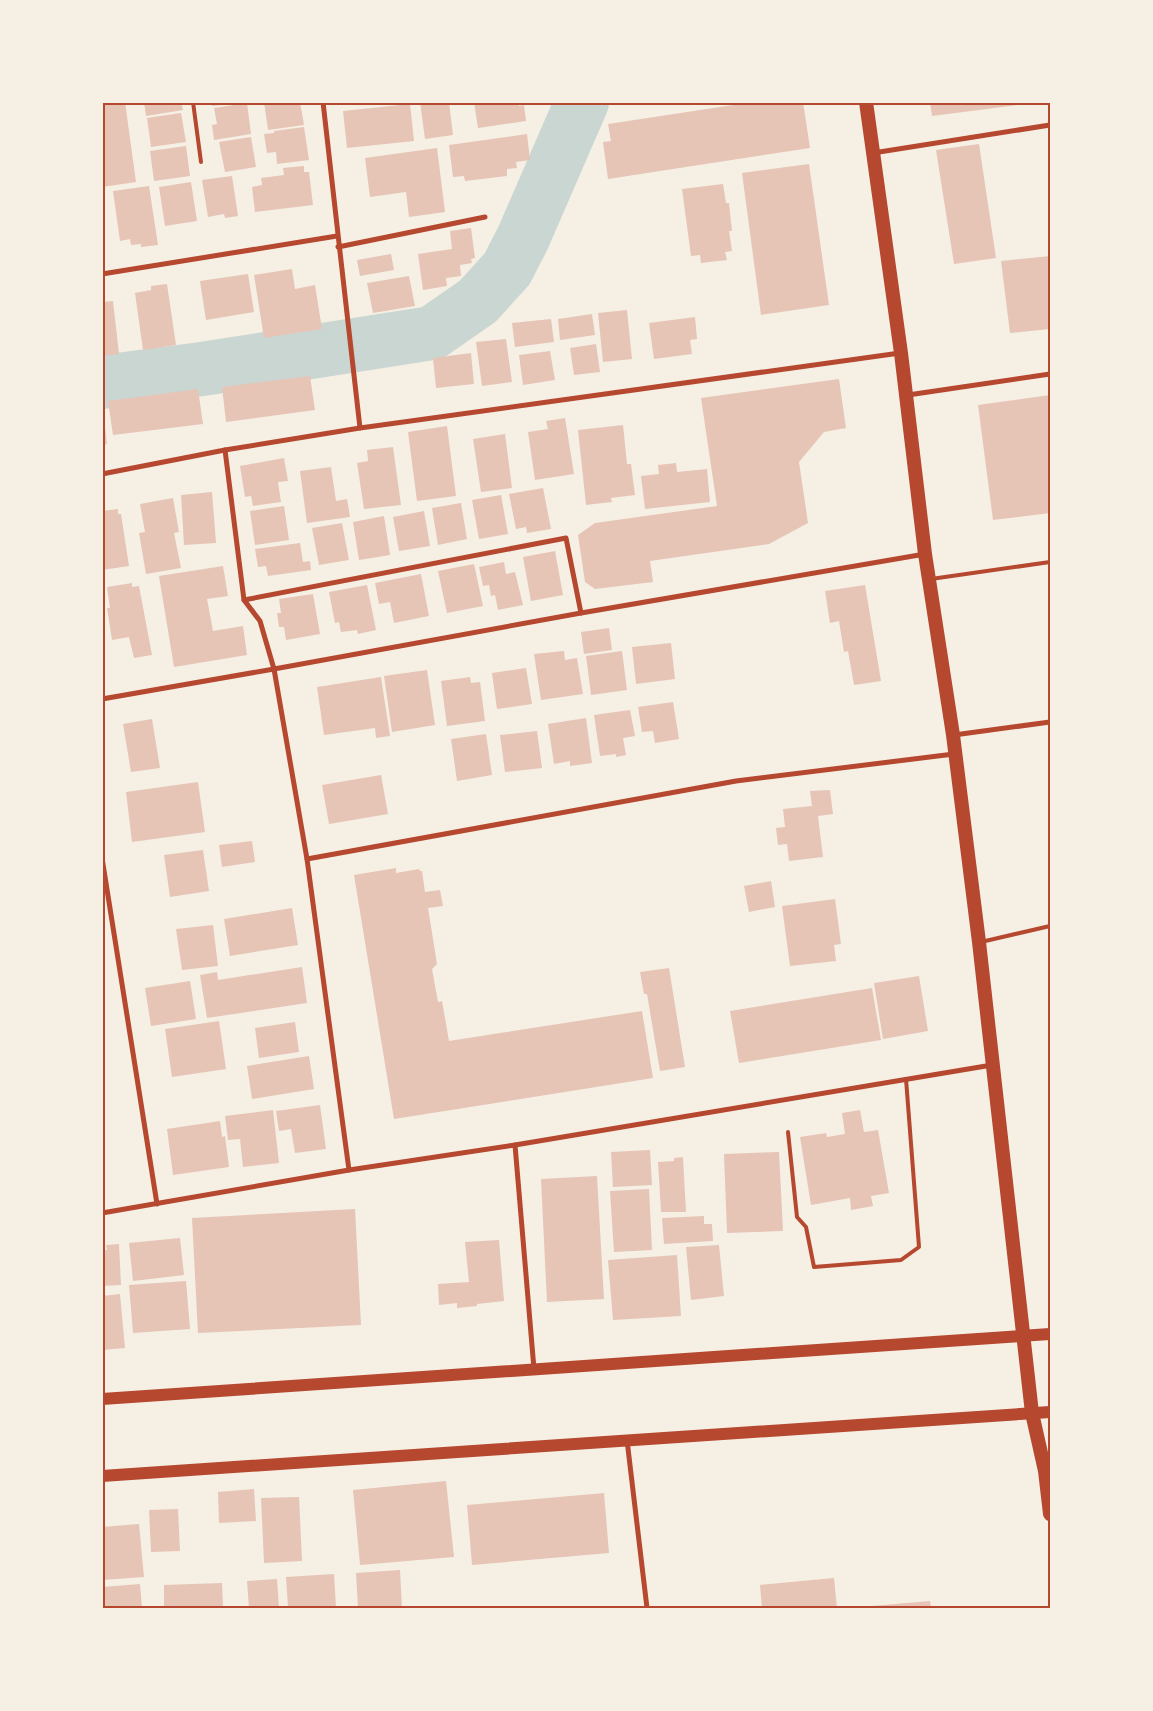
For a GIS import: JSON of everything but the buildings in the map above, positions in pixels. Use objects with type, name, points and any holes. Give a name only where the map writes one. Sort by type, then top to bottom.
[{"type":"highway","points":[[866,102],[901,353],[926,554],[953,735],[979,942],[1032,1414],[1045,1470],[1050,1514]]},
{"type":"main road","points":[[102,1399],[1050,1334]]},
{"type":"main road","points":[[102,1476],[1050,1412]]},
{"type":"street","points":[[323,102],[360,428]]},
{"type":"street","points":[[873,153],[1050,125]]},
{"type":"street","points":[[338,246],[485,217]]},
{"type":"street","points":[[102,274],[337,236]]},
{"type":"street","points":[[102,474],[225,450],[360,428],[901,353]]},
{"type":"street","points":[[906,396],[1050,374]]},
{"type":"street","points":[[225,450],[244,600],[260,621],[274,670],[307,859],[349,1170]]},
{"type":"street","points":[[244,600],[566,538],[581,613]]},
{"type":"street","points":[[102,699],[274,670],[581,613],[926,554]]},
{"type":"street","points":[[953,735],[1050,722]]},
{"type":"street","points":[[307,859],[736,781],[954,754]]},
{"type":"street","points":[[102,858],[157,1204]]},
{"type":"street","points":[[102,1213],[349,1170],[515,1145],[992,1065]]},
{"type":"street","points":[[515,1145],[534,1369]]},
{"type":"street","points":[[627,1440],[646,1608]]},
{"type":"lane","points":[[193,102],[202,162]]},
{"type":"lane","points":[[930,579],[1050,562]]},
{"type":"lane","points":[[979,942],[1050,926]]},
{"type":"lane","points":[[788,1132],[797,1217],[806,1227],[814,1267],[901,1260],[919,1247],[906,1079]]},
{"type":"waterway","points":[[102,382],[202,369],[432,333],[478,301],[507,269],[523,238],[582,102]]}]
